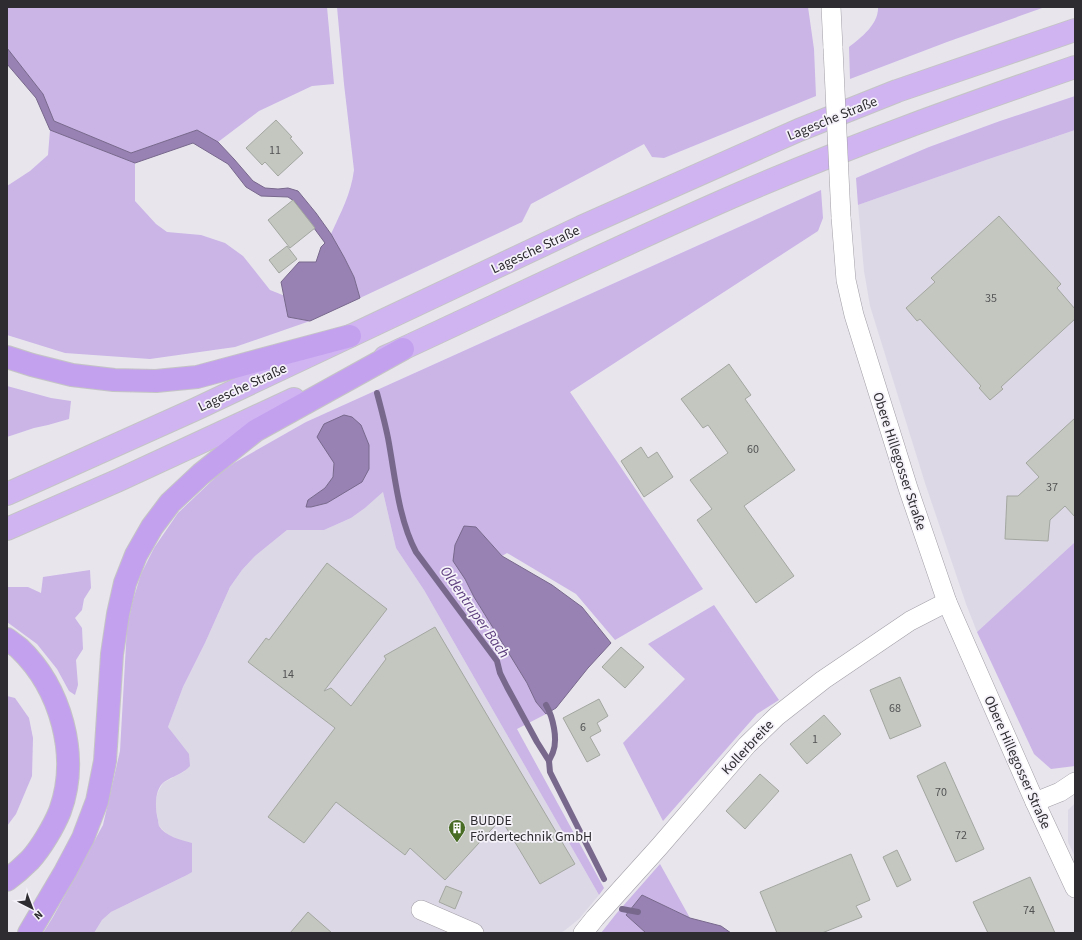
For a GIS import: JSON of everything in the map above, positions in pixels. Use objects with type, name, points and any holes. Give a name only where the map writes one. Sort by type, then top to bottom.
[{"type":"highway","name":"Lagesche Straße","points":[[7,494],[196,409],[581,227],[799,130],[897,91],[1075,30]]},
{"type":"highway","points":[[7,530],[168,458],[597,257],[768,182],[803,167],[985,98],[1075,67]]},
{"type":"highway","points":[[7,357],[72,375],[114,380],[156,382],[197,376],[350,336]]},
{"type":"highway","points":[[28,933],[65,872],[83,838],[97,801],[105,761],[112,654],[118,614],[125,583],[136,555],[152,527],[170,503],[196,478],[255,431],[403,349]]},
{"type":"highway","points":[[7,639],[19,648],[36,668],[50,690],[60,715],[66,740],[68,762],[66,788],[60,811],[46,838],[30,860],[7,880]]},
{"type":"street","name":"Obere Hillegosser Straße","points":[[831,7],[841,217],[846,280],[854,315],[908,488],[947,602],[1035,802],[1075,888]]},
{"type":"street","name":"Kollerbreite","points":[[583,933],[747,745],[777,716],[823,680],[910,621],[947,602]]},
{"type":"street","points":[[1035,802],[1060,792],[1075,782]]},
{"type":"street","points":[[421,910],[474,933]]},
{"type":"shaded area","points":[[7,7],[327,7],[334,84],[312,86],[259,111],[218,142],[197,130],[131,153],[54,121],[43,94],[7,48]]},
{"type":"shaded area","points":[[337,7],[808,7],[814,49],[816,96],[664,158],[652,157],[644,144],[531,204],[522,222],[360,298],[354,277],[331,234],[348,195],[354,170]]},
{"type":"shaded area","points":[[878,7],[1045,7],[850,79],[849,47],[864,35],[872,25],[878,13]]},
{"type":"shaded area","points":[[7,48],[43,94],[54,121],[131,153],[197,130],[218,142],[253,181],[265,188],[288,188],[298,191],[331,234],[354,277],[360,298],[310,321],[288,317],[281,282],[299,262],[316,262],[321,247],[325,243],[294,201],[288,197],[261,196],[246,187],[228,164],[193,143],[135,163],[50,130],[36,98],[7,64]]},
{"type":"shaded area","points":[[1075,96],[1075,130],[858,205],[856,178],[929,147]]},
{"type":"shaded area","points":[[50,130],[135,163],[135,201],[156,224],[167,232],[201,235],[225,243],[243,256],[270,290],[285,296],[288,317],[310,321],[235,347],[150,359],[65,353],[7,335],[7,186],[30,171],[48,155]]},
{"type":"shaded area","points":[[1075,130],[1075,542],[977,632],[925,483],[870,306],[864,271],[858,205]]},
{"type":"shaded area","points":[[821,190],[823,218],[818,231],[570,392],[703,589],[615,640],[576,594],[507,553],[502,556],[476,527],[465,579],[474,597],[527,683],[536,702],[546,714],[517,729],[604,888],[599,895],[424,590],[396,548],[383,492],[351,518],[324,530],[287,530],[255,556],[242,570],[230,587],[183,687],[168,727],[189,754],[190,766],[161,785],[158,790],[156,800],[159,826],[165,832],[174,837],[192,843],[192,872],[111,912],[102,920],[94,933],[43,933],[103,825],[120,751],[127,627],[141,574],[154,548],[178,513],[219,474],[234,463],[306,422]],"holes":[[[334,463],[341,494],[327,503],[311,507],[308,500],[325,488],[333,477]]]},
{"type":"shaded area","points":[[7,386],[51,398],[71,401],[69,419],[7,437]]},
{"type":"shaded area","points":[[344,415],[352,417],[361,425],[369,445],[369,469],[362,482],[327,503],[306,507],[308,500],[325,488],[333,477],[334,463],[317,437],[324,424]]},
{"type":"shaded area","points":[[383,492],[396,548],[424,590],[599,895],[579,919],[560,933],[94,933],[102,920],[111,912],[187,875],[192,871],[191,843],[179,840],[167,834],[159,826],[155,803],[158,792],[163,783],[185,771],[175,737],[168,727],[183,687],[230,587],[242,570],[255,556],[287,530],[324,530],[351,518]]},
{"type":"shaded area","points":[[464,526],[476,527],[502,556],[552,585],[582,607],[611,643],[588,668],[556,708],[546,714],[536,702],[527,683],[453,561],[455,545]]},
{"type":"shaded area","points":[[1075,542],[1075,766],[1051,769],[1034,754],[977,632]]},
{"type":"shaded area","points":[[90,570],[91,588],[84,599],[82,610],[75,618],[82,628],[83,649],[76,660],[78,685],[75,695],[69,691],[57,669],[37,644],[7,622],[7,587],[28,587],[41,593],[43,577]]},
{"type":"shaded area","points":[[714,605],[779,700],[757,714],[663,821],[623,743],[685,679],[648,644]]},
{"type":"shaded area","points":[[7,696],[15,698],[29,718],[33,738],[32,776],[16,814],[7,826]]},
{"type":"shaded area","points":[[1075,803],[1075,857],[1068,842],[1068,810]]},
{"type":"shaded area","points":[[660,864],[690,918],[642,895],[626,915],[646,933],[601,933],[616,914]]},
{"type":"shaded area","points":[[642,895],[690,918],[721,926],[731,933],[646,933],[626,915]]},
{"type":"building","points":[[276,120],[292,137],[290,138],[303,153],[278,176],[265,162],[262,165],[246,148]]},
{"type":"building","points":[[293,200],[315,228],[290,248],[268,220]]},
{"type":"building","points":[[999,216],[1061,284],[1057,288],[1075,309],[1075,319],[1001,387],[1003,389],[990,400],[979,388],[981,386],[920,319],[917,321],[906,308],[935,282],[931,278]]},
{"type":"building","points":[[287,246],[297,259],[279,273],[269,260]]},
{"type":"building","points":[[729,364],[751,395],[745,399],[795,470],[744,506],[794,576],[756,603],[697,520],[712,509],[690,480],[728,453],[708,425],[703,428],[681,399]]},
{"type":"building","points":[[1075,418],[1075,517],[1065,506],[1050,520],[1048,541],[1005,539],[1007,496],[1018,496],[1039,477],[1026,463]]},
{"type":"building","points":[[641,447],[648,458],[657,452],[673,477],[644,497],[621,461]]},
{"type":"building","points":[[327,563],[387,609],[324,691],[331,688],[351,706],[386,659],[384,656],[435,627],[575,864],[540,884],[501,819],[445,880],[410,848],[405,855],[336,802],[304,843],[268,817],[335,728],[248,662],[266,638],[269,640]]},
{"type":"building","points":[[621,647],[644,667],[625,688],[602,667]]},
{"type":"building","points":[[900,677],[921,726],[890,739],[870,690]]},
{"type":"building","points":[[599,699],[608,716],[597,723],[601,731],[590,737],[600,755],[587,762],[563,718]]},
{"type":"building","points":[[824,715],[841,734],[807,764],[790,744]]},
{"type":"building","points":[[945,762],[984,849],[956,862],[917,776]]},
{"type":"building","points":[[760,774],[779,791],[745,829],[726,811]]},
{"type":"building","points":[[897,850],[911,880],[897,887],[883,857]]},
{"type":"building","points":[[851,854],[870,900],[856,906],[862,917],[822,933],[777,933],[760,892]]},
{"type":"building","points":[[1030,877],[1055,933],[988,933],[973,902]]},
{"type":"building","points":[[446,886],[462,892],[455,909],[439,902]]},
{"type":"building","points":[[308,912],[332,933],[290,933]]},
{"type":"waterway","name":"Oldentruper Bach","points":[[377,393],[388,438],[401,511],[416,552],[497,661],[500,673],[507,687],[549,761],[550,772],[604,879]]},
{"type":"waterway","points":[[546,705],[553,722],[555,735],[553,753],[549,761]]},
{"type":"waterway","name":"Oldentruper Bach","points":[[622,909],[638,912]]},
{"type":"place","name":"BUDDE Fördertechnik GmbH","points":[[457,843]]}]
